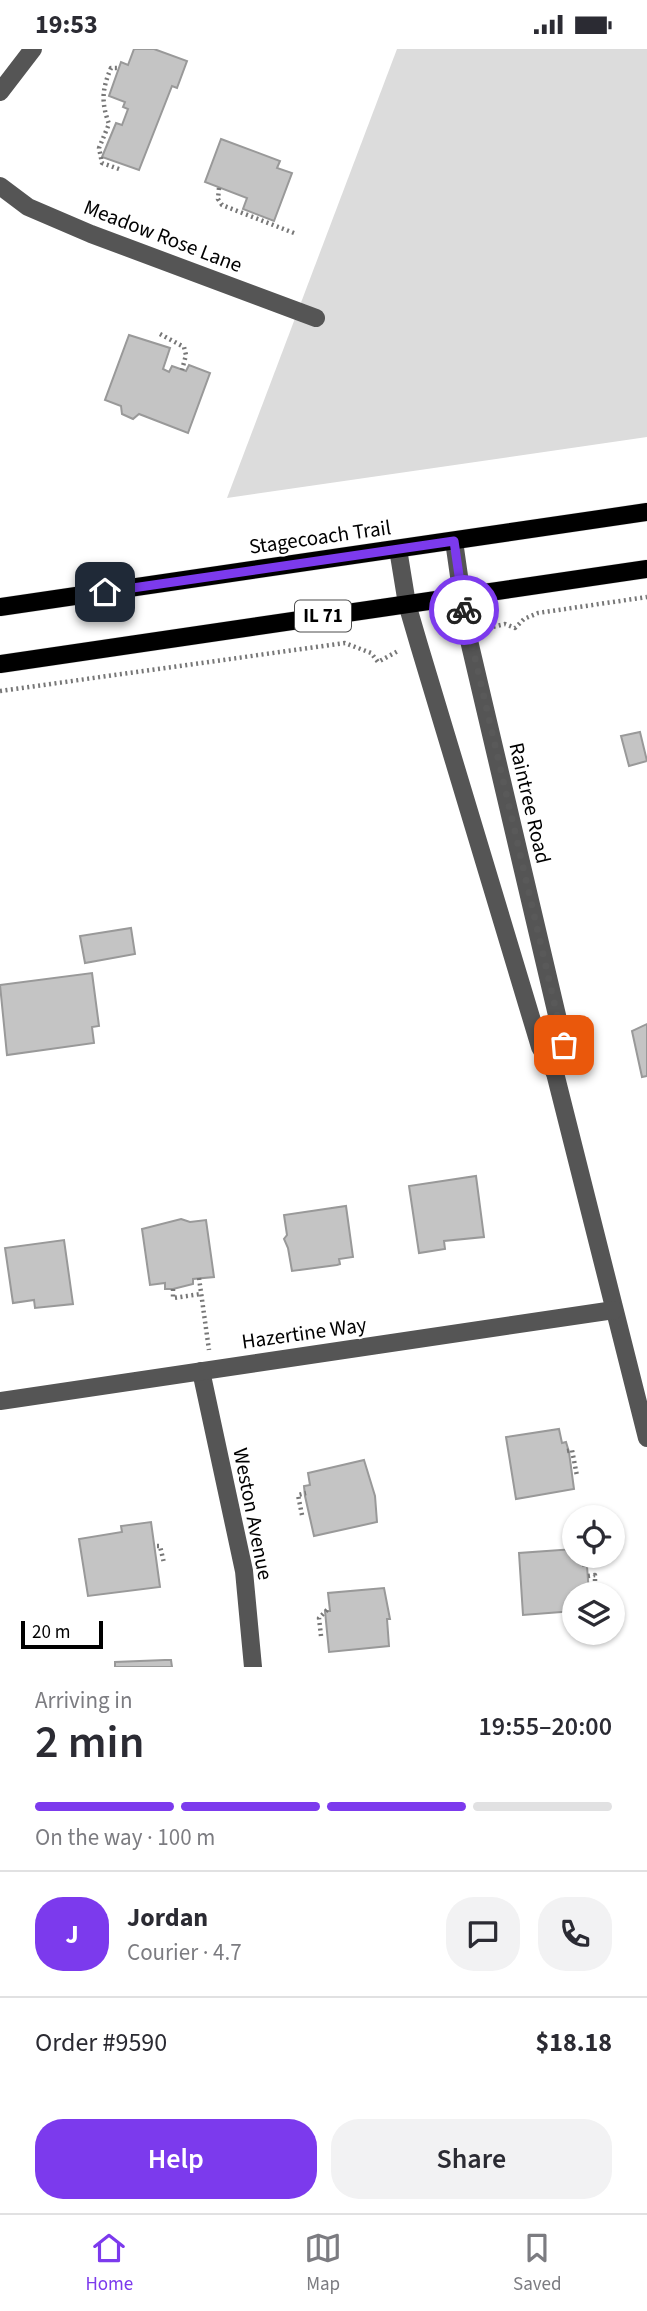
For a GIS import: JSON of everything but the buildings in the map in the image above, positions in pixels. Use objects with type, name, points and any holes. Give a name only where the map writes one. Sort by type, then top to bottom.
[{"type":"main road","name":"Stagecoach Trail","points":[[0,607],[647,512]]},
{"type":"main road","name":"IL 71","points":[[0,664],[647,569]]},
{"type":"street","points":[[0,92],[33,49]]},
{"type":"street","name":"Meadow Rose Lane","points":[[0,186],[27,207],[91,234],[316,318]]},
{"type":"street","name":"Raintree Road","points":[[454,541],[467,632],[564,1045],[555,1073]]},
{"type":"street","name":"Raintree Road","points":[[398,549],[407,604],[540,1047],[555,1073],[647,1438]]},
{"type":"street","name":"Hazertine Way","points":[[0,1401],[614,1310]]},
{"type":"street","name":"Weston Avenue","points":[[207,1370],[244,1571],[253,1667]]},
{"type":"path","points":[[119,169],[102,163],[99,148],[109,124],[102,102],[104,84],[111,68],[120,68]]},
{"type":"path","points":[[219,188],[218,199],[222,205],[294,233]]},
{"type":"path","points":[[160,334],[184,347],[186,355],[182,370]]},
{"type":"path","points":[[505,624],[515,628],[524,619],[538,613],[647,597]]},
{"type":"path","points":[[0,691],[345,643],[371,653],[378,662],[391,652]]},
{"type":"path","points":[[200,1278],[207,1370]]},
{"type":"path","points":[[173,1289],[173,1298],[201,1294]]},
{"type":"path","points":[[567,1451],[572,1450],[577,1476]]},
{"type":"path","points":[[302,1515],[298,1495],[306,1493]]},
{"type":"path","points":[[156,1546],[160,1546],[164,1563]]},
{"type":"path","points":[[588,1576],[595,1575],[595,1582]]},
{"type":"path","points":[[321,1636],[319,1618],[329,1608]]},
{"type":"shaded area","points":[[397,49],[647,49],[647,437],[227,498]]},
{"type":"way so far","points":[[464,610],[564,1045]]},
{"type":"route","points":[[105,592],[454,541],[464,610]]}]
